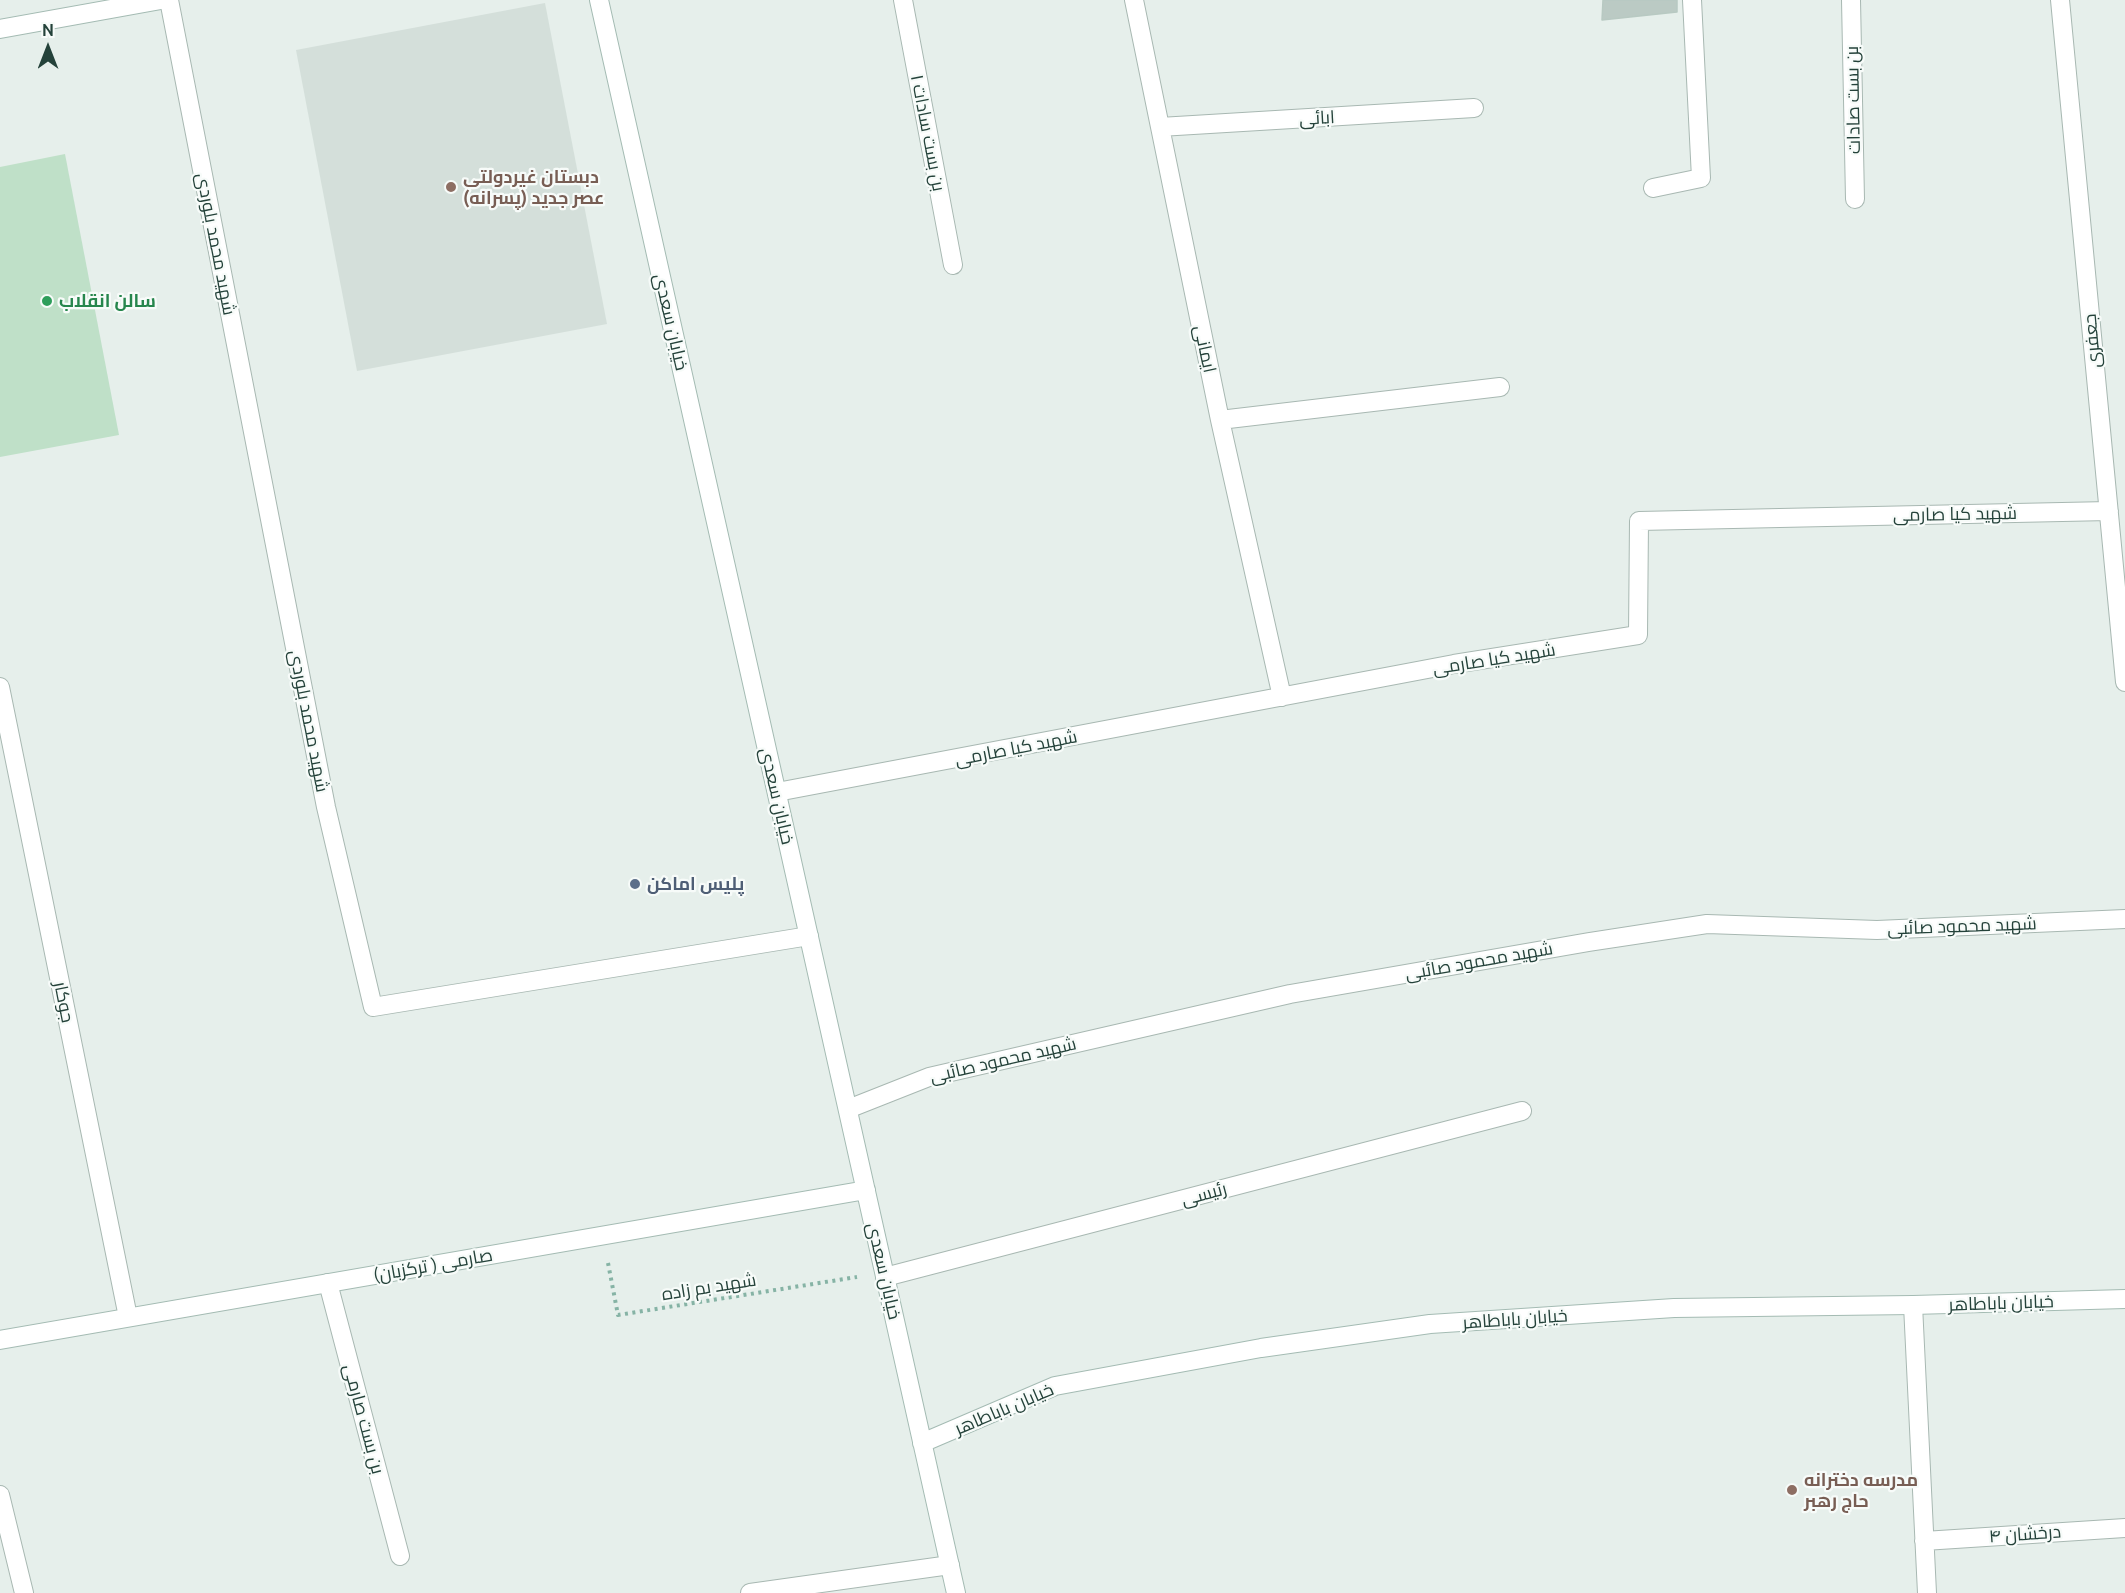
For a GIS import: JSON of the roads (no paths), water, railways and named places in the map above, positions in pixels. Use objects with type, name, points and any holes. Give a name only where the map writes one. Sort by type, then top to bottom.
[{"type":"street","points":[[0,29],[161,0]]},
{"type":"street","name":"شهید محمد بلوردی","points":[[169,0],[323,795],[374,1007],[809,936]]},
{"type":"street","name":"خیابان سعدی","points":[[599,0],[956,1593]]},
{"type":"street","name":"بن بست سادات ۱","points":[[903,0],[953,265]]},
{"type":"street","name":"ایمانی","points":[[1134,0],[1220,420],[1282,697]]},
{"type":"street","points":[[1653,189],[1701,177],[1692,0]]},
{"type":"street","name":"بن بست صادات","points":[[1851,0],[1855,200]]},
{"type":"street","name":"جعفری","points":[[2060,0],[2125,682]]},
{"type":"street","name":"ابائی","points":[[1160,127],[1474,108]]},
{"type":"street","points":[[1220,420],[1500,387]]},
{"type":"street","name":"شهید کیا صارمی","points":[[777,792],[1454,664],[1638,635],[1639,521],[2109,511]]},
{"type":"street","name":"جوکار","points":[[0,687],[128,1317]]},
{"type":"street","name":"شهید محمود صائبی","points":[[848,1109],[929,1077],[1290,994],[1707,924],[1877,930],[2125,919]]},
{"type":"street","name":"رئیسی","points":[[885,1274],[1522,1111]]},
{"type":"street","name":"صارمی ( ترکزبان)","points":[[0,1340],[866,1190]]},
{"type":"street","name":"بن بست صارمی","points":[[328,1282],[400,1556]]},
{"type":"street","name":"خیابان باباطاهر","points":[[922,1443],[1055,1386],[1283,1345],[1430,1324],[1674,1308],[2125,1299]]},
{"type":"street","points":[[1913,1305],[1927,1593]]},
{"type":"street","points":[[0,1495],[24,1593]]},
{"type":"street","name":"درخشان ۴","points":[[1924,1541],[2125,1528]]},
{"type":"street","points":[[750,1593],[950,1565]]},
{"type":"place","name":"دبستان غیردولتی عصر جدید (پسرانه)","points":[[451,187]]},
{"type":"place","name":"سالن انقلاب","points":[[47,301]]},
{"type":"place","name":"پلیس اماکن","points":[[635,884]]},
{"type":"place","name":"مدرسه دخترانه حاج رهبر","points":[[1792,1490]]}]
